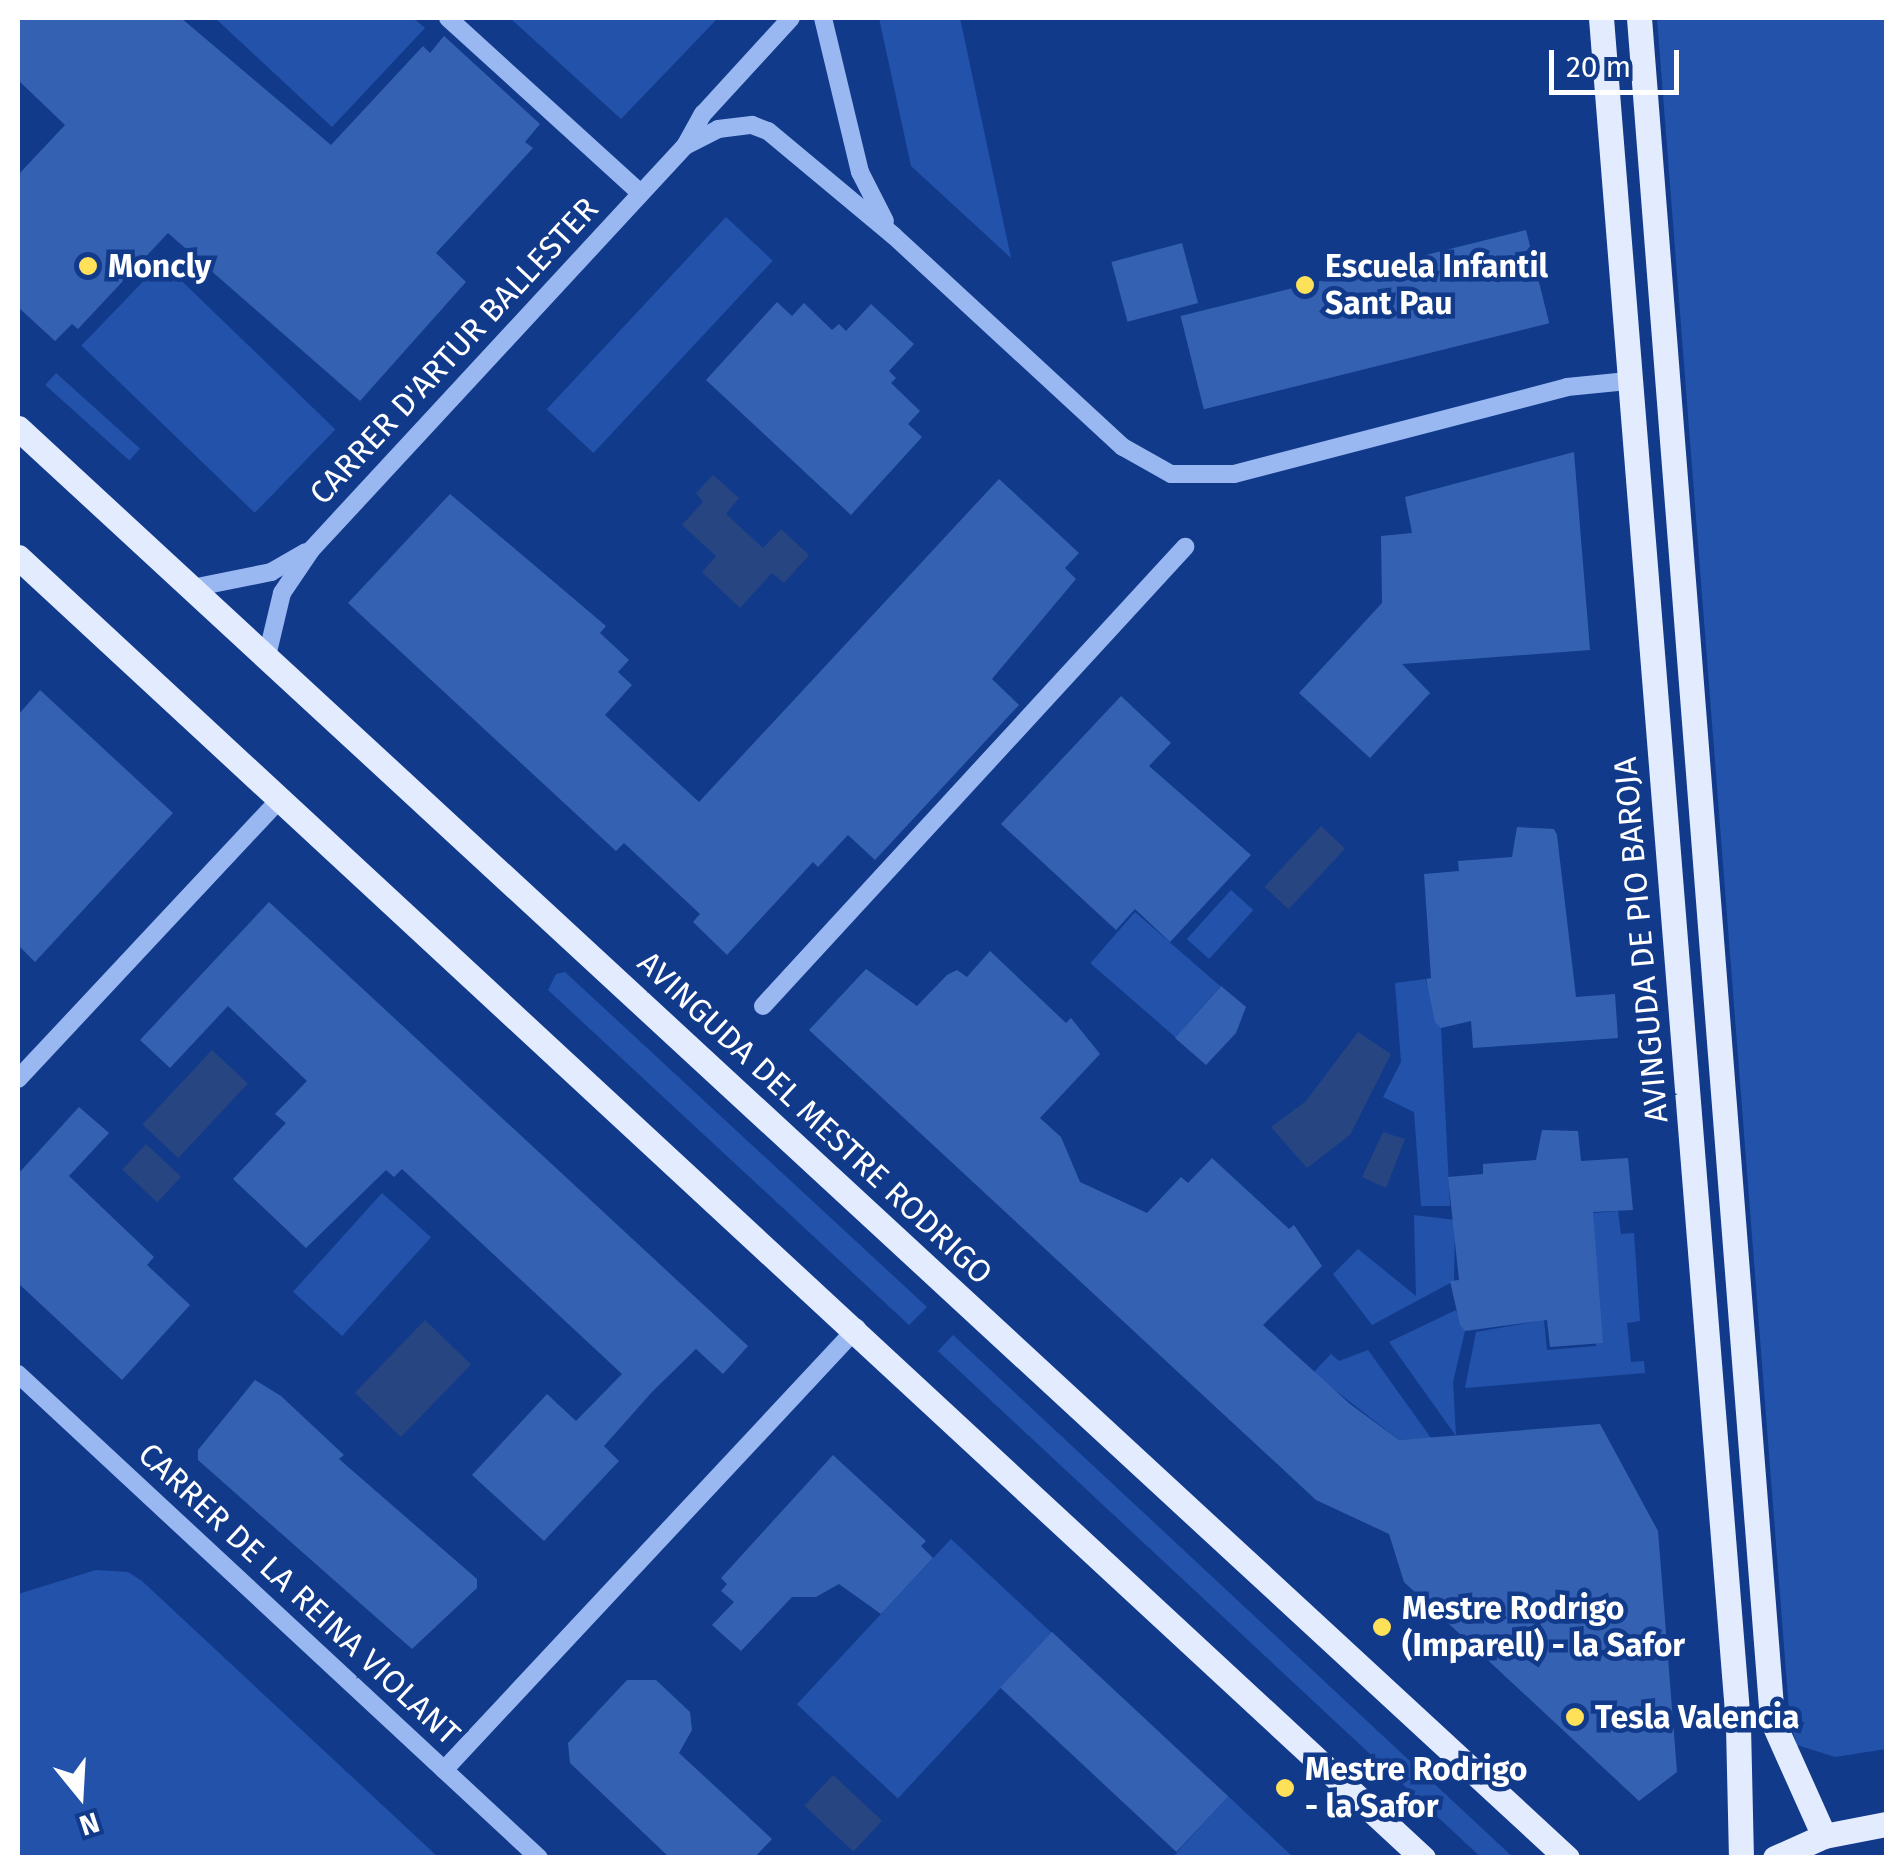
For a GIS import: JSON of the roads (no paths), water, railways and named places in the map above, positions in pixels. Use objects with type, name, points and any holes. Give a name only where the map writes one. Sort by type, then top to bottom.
[{"type":"main road","name":"AVINGUDA DE PIO BAROJA","points":[[1600,18],[1738,1726],[1741,1858]]},
{"type":"main road","points":[[1639,18],[1772,1720],[1824,1836]]},
{"type":"main road","name":"AVINGUDA DEL MESTRE RODRIGO","points":[[18,428],[1567,1858]]},
{"type":"main road","points":[[18,557],[857,1328],[1423,1858]]},
{"type":"main road","points":[[1776,1858],[1824,1836],[1886,1824]]},
{"type":"street","name":"CARRER D'ARTUR BALLESTER","points":[[448,18],[640,193]]},
{"type":"street","name":"CARRER D'ARTUR BALLESTER","points":[[267,656],[282,594],[311,550],[685,146],[703,114],[791,18]]},
{"type":"street","name":"CARRER D'ARTUR BALLESTER","points":[[823,18],[860,172],[894,236]]},
{"type":"street","name":"CARRER D'ARTUR BALLESTER","points":[[685,146],[718,128],[752,124],[768,131],[894,236],[1143,461],[1197,479],[1234,474],[1567,387],[1628,381]]},
{"type":"street","points":[[763,1006],[1185,547]]},
{"type":"street","name":"CARRER D'ARTUR BALLESTER","points":[[192,588],[270,572],[311,550]]},
{"type":"street","points":[[18,1079],[279,800]]},
{"type":"street","points":[[444,1770],[857,1328]]},
{"type":"street","name":"CARRER DE LA REINA VIOLANT","points":[[18,1374],[540,1858]]},
{"type":"place","name":"Moncly","points":[[88,266]]},
{"type":"place","name":"Escuela Infantil Sant Pau","points":[[1305,285]]},
{"type":"place","name":"Mestre Rodrigo (Imparell) - la Safor","points":[[1382,1627]]},
{"type":"place","name":"Tesla Valencia","points":[[1575,1717]]},
{"type":"place","name":"Mestre Rodrigo - la Safor","points":[[1285,1788]]}]
